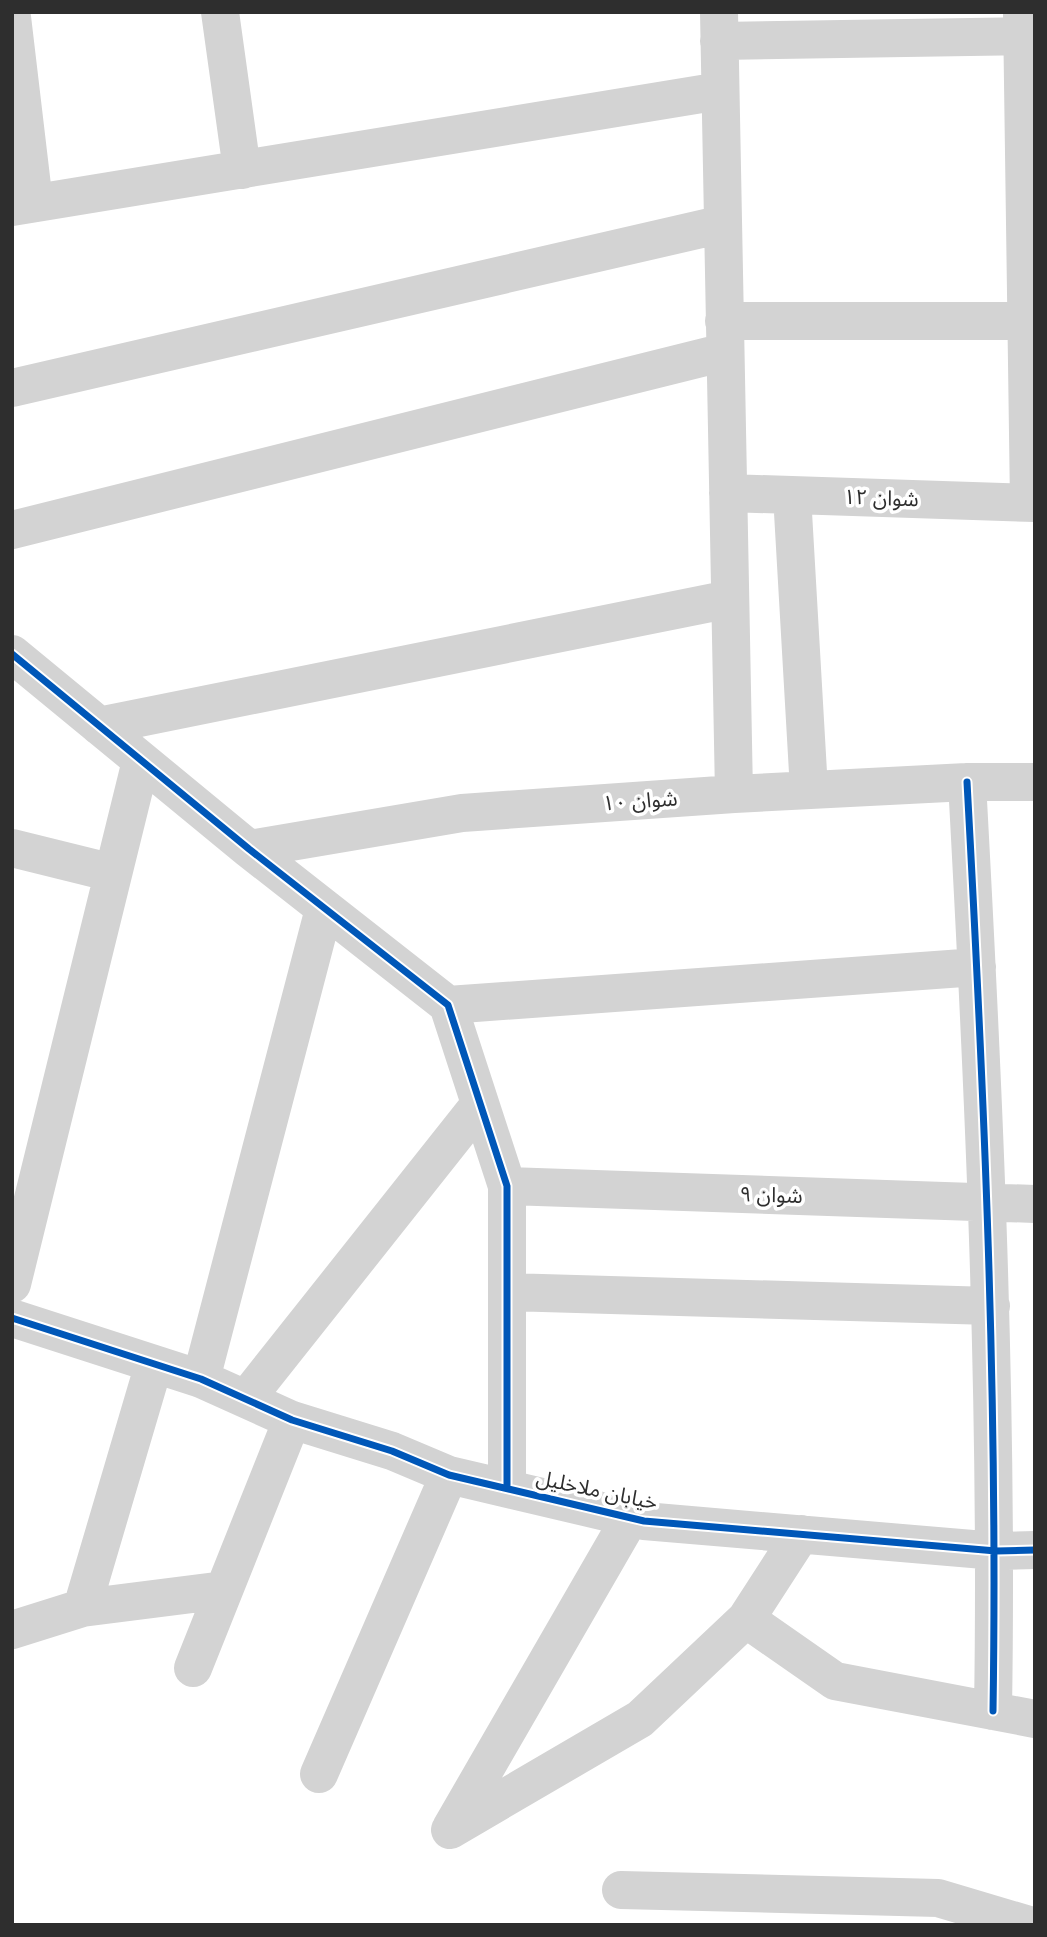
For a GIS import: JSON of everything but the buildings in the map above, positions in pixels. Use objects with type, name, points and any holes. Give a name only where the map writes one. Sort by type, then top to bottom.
[{"type":"street","points":[[220,12],[242,170]]},
{"type":"street","points":[[12,17],[23,205],[720,92]]},
{"type":"street","points":[[734,794],[719,27],[1027,29],[1032,503]]},
{"type":"street","points":[[12,388],[723,224]]},
{"type":"street","points":[[12,530],[725,336],[1031,321]]},
{"type":"street","name":"شوان ۱۲","points":[[728,493],[1032,503]]},
{"type":"street","points":[[792,495],[809,790]]},
{"type":"street","points":[[99,726],[730,599]]},
{"type":"street","points":[[12,654],[249,849],[448,1005],[507,1186],[507,1488]]},
{"type":"street","points":[[12,1284],[141,761]]},
{"type":"street","points":[[967,782],[989,1202],[996,1551],[993,1711]]},
{"type":"street","name":"شوان ۱۰","points":[[249,849],[462,814],[734,794],[967,782],[1035,782]]},
{"type":"street","points":[[12,848],[113,873]]},
{"type":"street","points":[[201,1379],[324,909]]},
{"type":"street","points":[[448,1005],[977,967]]},
{"type":"street","points":[[246,1399],[480,1104]]},
{"type":"street","name":"شوان ۹","points":[[507,1186],[1035,1204]]},
{"type":"street","points":[[507,1292],[991,1306]]},
{"type":"street","name":"خیابان ملاخلیل","points":[[12,1318],[201,1379],[292,1420],[392,1451],[449,1475],[630,1518],[996,1551],[1035,1550]]},
{"type":"street","points":[[82,1608],[153,1364]]},
{"type":"street","points":[[193,1668],[292,1420]]},
{"type":"street","points":[[319,1774],[449,1475]]},
{"type":"street","points":[[630,1518],[450,1830],[640,1719],[746,1619],[801,1534]]},
{"type":"street","points":[[12,1630],[82,1608],[224,1590]]},
{"type":"street","points":[[746,1619],[835,1681],[1035,1719]]},
{"type":"street","points":[[621,1890],[937,1898],[1029,1925]]},
{"type":"cycle path","points":[[12,654],[249,849],[448,1005],[507,1186],[507,1488]]},
{"type":"cycle path","points":[[967,782],[988,1246],[993,1478],[993,1711]]},
{"type":"cycle path","points":[[12,1318],[201,1379],[292,1420],[392,1451],[449,1475],[644,1521],[996,1551],[1035,1550]]}]
